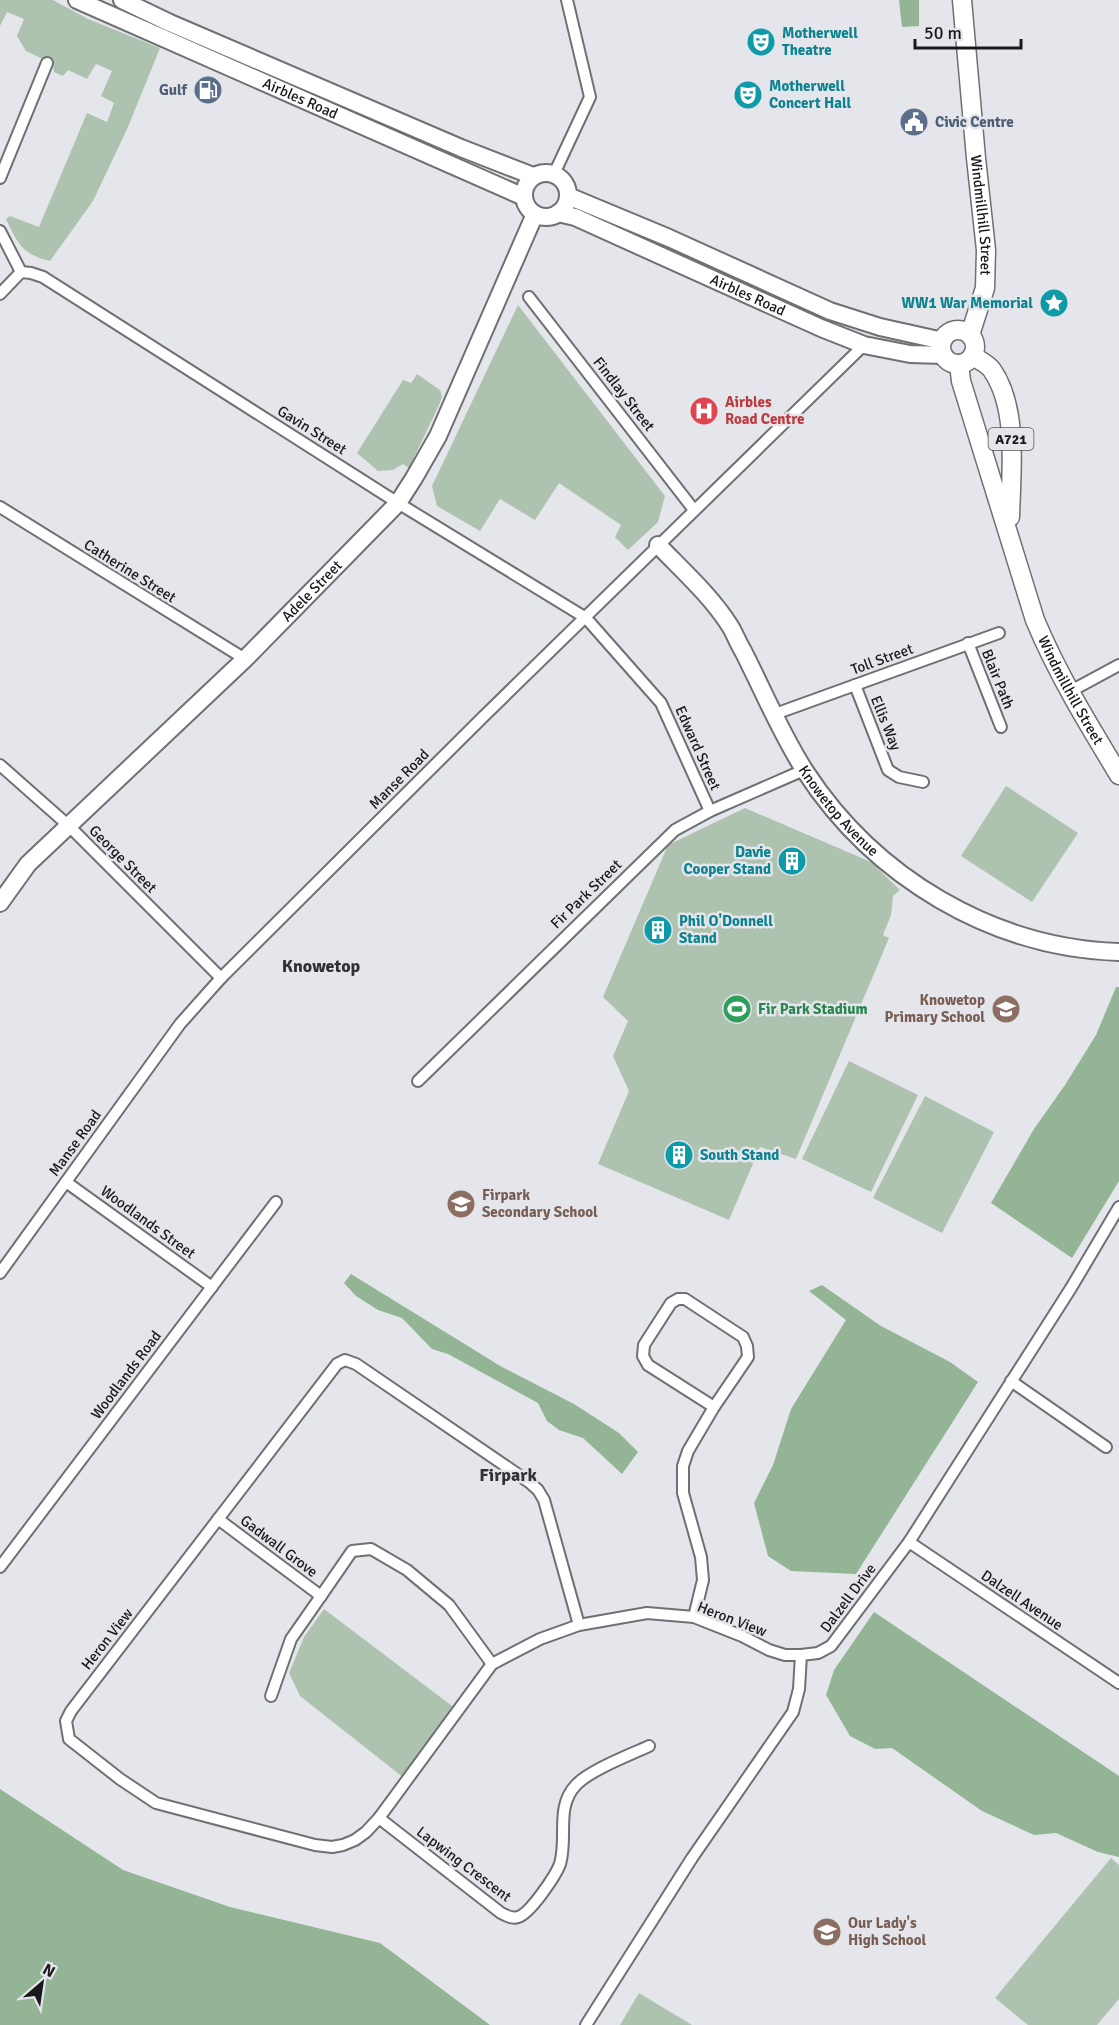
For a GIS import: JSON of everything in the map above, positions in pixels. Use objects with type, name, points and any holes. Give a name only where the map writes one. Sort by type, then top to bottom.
[{"type":"main road","name":"Airbles Road","points":[[77,0],[524,197]]},
{"type":"main road","name":"Airbles Road","points":[[122,0],[461,148],[533,176],[544,172],[554,174]]},
{"type":"main road","name":"Windmillhill Street","points":[[962,0],[986,250],[985,288],[957,347],[961,381],[1035,620],[1069,692],[1119,775]]},
{"type":"main road","points":[[554,174],[565,185],[568,196],[566,205],[558,213]]},
{"type":"main road","points":[[533,176],[525,188],[524,197],[526,205],[535,214]]},
{"type":"main road","name":"Airbles Road","points":[[568,196],[830,310],[880,327],[957,347]]},
{"type":"main road","name":"Airbles Road","points":[[535,214],[549,217],[558,213],[575,217],[864,345],[910,354],[957,347]]},
{"type":"main road","name":"Adele Street","points":[[0,903],[28,864],[245,659],[398,502],[438,436],[535,214]]},
{"type":"main road","name":"Windmillhill Street","points":[[957,347],[991,367],[1006,396],[1011,432],[1010,535]]},
{"type":"main road","name":"Knowetop Avenue","points":[[658,545],[707,597],[730,626],[804,770],[838,816],[868,848],[893,869],[940,900],[981,920],[1037,940],[1072,948],[1119,952]]},
{"type":"street","points":[[554,174],[590,97],[567,0]]},
{"type":"street","points":[[0,178],[47,63]]},
{"type":"street","points":[[0,231],[21,272],[0,294]]},
{"type":"street","name":"Gavin Street","points":[[21,272],[43,277],[586,618]]},
{"type":"street","name":"Findlay Street","points":[[530,297],[694,510]]},
{"type":"street","name":"Manse Road","points":[[0,1274],[180,1024],[221,978],[483,717],[864,345]]},
{"type":"street","name":"Catherine Street","points":[[0,507],[245,659]]},
{"type":"street","name":"Edward Street","points":[[586,618],[661,703],[710,811]]},
{"type":"street","name":"Toll Street","points":[[775,714],[999,633]]},
{"type":"street","name":"Blair Path","points":[[968,643],[1001,727]]},
{"type":"street","points":[[1069,692],[1119,665]]},
{"type":"street","name":"Ellis Way","points":[[855,685],[888,770],[899,777],[923,782]]},
{"type":"street","name":"George Street","points":[[0,765],[69,826],[221,978]]},
{"type":"street","name":"Fir Park Street","points":[[418,1081],[658,844],[686,823],[804,770]]},
{"type":"street","name":"Woodlands Street","points":[[66,1182],[212,1287]]},
{"type":"street","name":"Woodlands Road","points":[[0,1567],[276,1202]]},
{"type":"street","name":"Dalzell Drive","points":[[801,1655],[818,1653],[831,1646],[909,1542],[1071,1288],[1119,1207]]},
{"type":"street","points":[[694,1617],[703,1580],[701,1557],[682,1494],[683,1466],[688,1451],[714,1407],[748,1357],[743,1337],[684,1299],[678,1299],[671,1304],[644,1345],[643,1356],[648,1365],[714,1407]]},
{"type":"street","name":"Heron View","points":[[579,1625],[544,1500],[538,1490],[357,1364],[345,1360],[337,1364],[71,1711],[66,1721],[66,1730],[69,1739],[120,1779],[156,1803],[315,1845],[332,1847],[355,1840],[379,1818],[492,1664],[540,1639],[579,1625],[647,1613],[694,1617],[742,1636],[769,1650],[785,1655],[801,1655]]},
{"type":"street","points":[[1011,1381],[1106,1447]]},
{"type":"street","name":"Gadwall Grove","points":[[218,1519],[321,1596]]},
{"type":"street","name":"Dalzell Avenue","points":[[909,1542],[1119,1683]]},
{"type":"street","name":"Gadwall Grove","points":[[271,1696],[291,1639],[352,1551],[371,1549],[407,1570],[448,1605],[492,1664]]},
{"type":"street","points":[[586,2025],[692,1858],[793,1712],[799,1689],[801,1655]]},
{"type":"street","name":"Lapwing Crescent","points":[[379,1818],[501,1912],[510,1917],[518,1917],[526,1913],[556,1873],[562,1852],[564,1806],[576,1785],[595,1772],[649,1746]]},
{"type":"green space","points":[[0,0],[53,0],[88,19],[160,48],[128,127],[93,201],[50,261],[33,255],[22,247],[6,219],[10,216],[39,227],[87,113],[107,122],[114,103],[101,96],[112,71],[96,64],[87,79],[68,70],[63,76],[54,72],[53,64],[26,51],[17,36],[24,19],[7,12],[0,26]]},
{"type":"green space","points":[[899,0],[919,0],[919,26],[902,27]]},
{"type":"green space","points":[[518,305],[665,496],[658,522],[628,550],[615,537],[621,525],[559,483],[535,520],[500,499],[480,531],[437,506],[432,486]]},
{"type":"green space","points":[[417,374],[440,390],[442,396],[440,403],[409,468],[403,464],[393,470],[378,471],[357,453],[403,380],[411,383]]},
{"type":"green space","points":[[1006,786],[1078,833],[1032,902],[961,856]]},
{"type":"green space","name":"Fir Park Stadium","points":[[745,808],[871,862],[900,890],[893,896],[891,915],[883,935],[889,938],[796,1159],[760,1147],[729,1220],[598,1164],[629,1091],[613,1056],[628,1021],[603,997],[668,845]]},
{"type":"green space","points":[[1116,987],[1119,987],[1119,1181],[1072,1258],[991,1203],[1034,1129],[1096,1035]]},
{"type":"green space","points":[[849,1061],[918,1095],[871,1192],[802,1159]]},
{"type":"green space","points":[[925,1096],[994,1132],[942,1233],[873,1198]]},
{"type":"green space","points":[[351,1274],[502,1367],[574,1404],[619,1433],[638,1452],[622,1474],[583,1438],[559,1430],[547,1421],[538,1403],[448,1354],[432,1349],[402,1318],[378,1310],[356,1296],[344,1283]]},
{"type":"green space","points":[[822,1285],[881,1326],[950,1362],[978,1382],[856,1574],[791,1571],[768,1556],[754,1503],[773,1465],[791,1409],[846,1320],[809,1291]]},
{"type":"green space","points":[[324,1609],[456,1709],[404,1778],[300,1696],[289,1673],[304,1637]]},
{"type":"green space","points":[[874,1612],[1119,1776],[1119,1857],[1098,1852],[1056,1833],[1034,1835],[982,1811],[892,1748],[875,1749],[850,1736],[826,1695],[834,1670]]},
{"type":"green space","points":[[0,1789],[123,1870],[230,1907],[380,1943],[490,2025],[0,2025]]},
{"type":"green space","points":[[1111,1858],[1119,1865],[1119,1999],[1097,2025],[1028,2025],[995,1998]]},
{"type":"green space","points":[[639,1993],[692,2025],[620,2025]]},
{"type":"place","name":"Motherwell Theatre","points":[[761,42]]},
{"type":"place","name":"Gulf","points":[[208,90]]},
{"type":"place","name":"Motherwell Concert Hall","points":[[748,95]]},
{"type":"place","name":"Civic Centre","points":[[914,122]]},
{"type":"place","name":"WW1 War Memorial","points":[[1054,303]]},
{"type":"place","name":"Airbles Road Centre","points":[[704,411]]},
{"type":"place","name":"Davie Cooper Stand","points":[[792,861]]},
{"type":"place","name":"Phil O'Donnell Stand","points":[[658,930]]},
{"type":"place","name":"Fir Park Stadium","points":[[737,1009]]},
{"type":"place","name":"Knowetop Primary School","points":[[1006,1009]]},
{"type":"place","name":"South Stand","points":[[679,1155]]},
{"type":"place","name":"Firpark Secondary School","points":[[461,1204]]},
{"type":"place","name":"Our Lady's High School","points":[[827,1932]]},
{"type":"district","name":"Knowetop","points":[[321,966]]},
{"type":"district","name":"Firpark","points":[[508,1475]]}]
